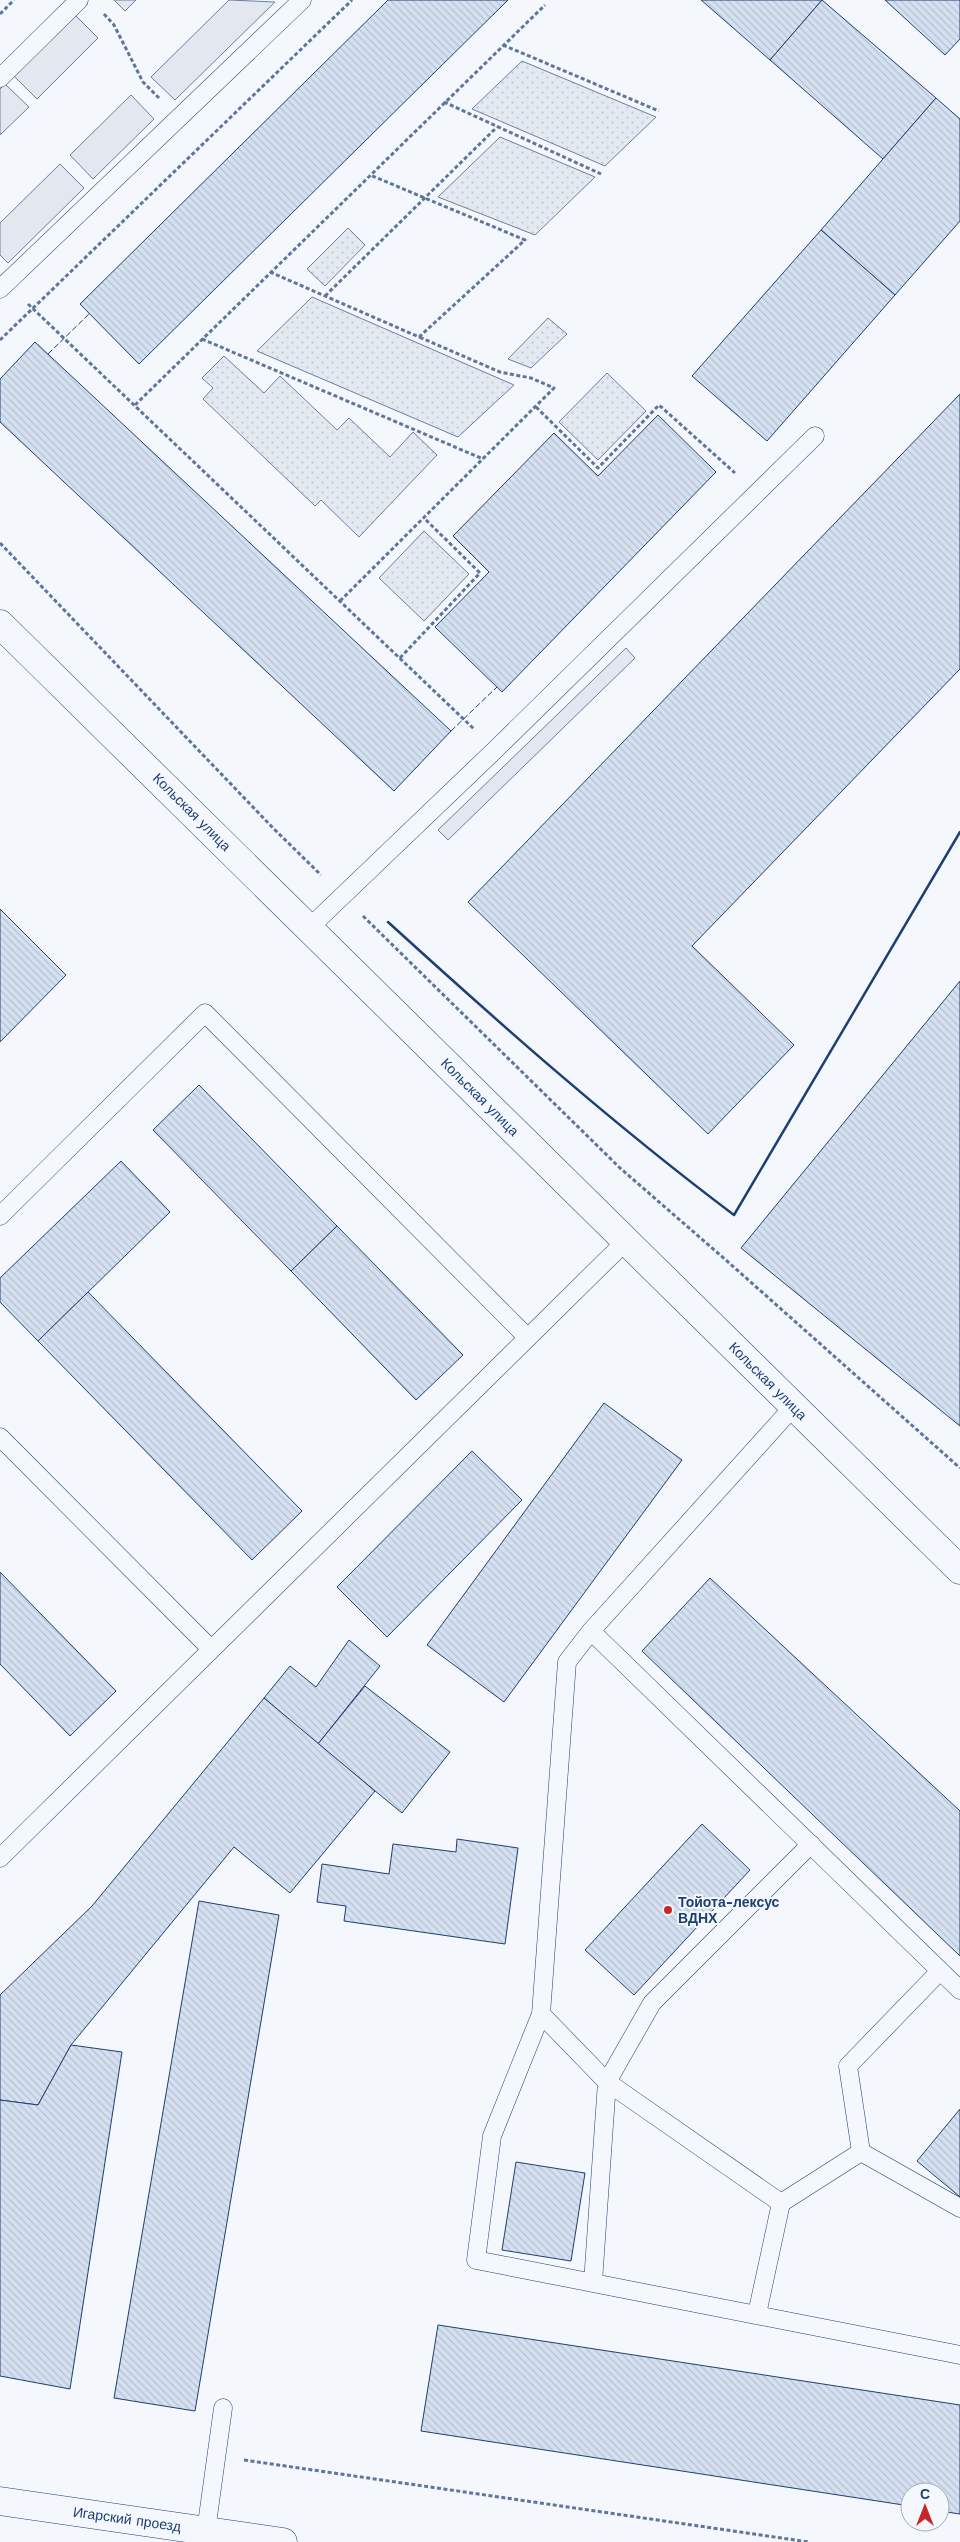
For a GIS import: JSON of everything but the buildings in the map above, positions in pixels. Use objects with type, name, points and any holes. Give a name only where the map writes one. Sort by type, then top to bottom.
[{"type":"main road","name":"Кольская улица","points":[[0,624],[960,1570]]},
{"type":"main road","name":"Игарский проезд","points":[[0,2501],[283,2542]]},
{"type":"lane","points":[[0,78],[79,0]]},
{"type":"lane","points":[[3,286],[302,0]]},
{"type":"lane","points":[[308,928],[496,749],[815,436]]},
{"type":"lane","points":[[0,1216],[205,1013],[527,1337]]},
{"type":"lane","points":[[0,1858],[626,1241]]},
{"type":"lane","points":[[794,1406],[591,1631],[567,1662],[541,2014],[492,2136],[476,2260],[960,2355]]},
{"type":"lane","points":[[0,1437],[211,1649]]},
{"type":"lane","points":[[591,1631],[960,1990]]},
{"type":"lane","points":[[593,2282],[607,2082],[652,2003],[811,1844]]},
{"type":"lane","points":[[861,2152],[848,2066],[940,1971]]},
{"type":"lane","points":[[541,2014],[607,2082],[781,2203]]},
{"type":"lane","points":[[757,2314],[781,2203],[861,2152]]},
{"type":"lane","points":[[861,2152],[960,2208]]},
{"type":"lane","points":[[206,2531],[223,2408]]},
{"type":"path","points":[[0,14],[14,0]]},
{"type":"path","points":[[0,340],[352,0]]},
{"type":"path","points":[[135,405],[544,5]]},
{"type":"path","points":[[102,12],[114,25],[143,82],[204,143]]},
{"type":"path","points":[[503,45],[659,112]]},
{"type":"path","points":[[444,102],[601,174]]},
{"type":"path","points":[[325,296],[497,127]]},
{"type":"path","points":[[370,175],[525,240],[419,338]]},
{"type":"path","points":[[270,272],[500,372],[531,378],[554,388],[340,601]]},
{"type":"path","points":[[3,286],[32,308],[496,749]]},
{"type":"path","points":[[202,339],[483,460]]},
{"type":"path","points":[[536,407],[598,468],[659,405],[737,475]]},
{"type":"path","points":[[400,658],[480,573],[424,518]]},
{"type":"path","points":[[0,543],[273,828],[620,1168],[960,1468]]},
{"type":"path","points":[[216,2456],[809,2542]]},
{"type":"shaded area","points":[[114,0],[136,0],[125,11]]},
{"type":"shaded area","points":[[229,0],[275,2],[175,100],[151,77]]},
{"type":"shaded area","points":[[75,15],[98,38],[37,99],[13,75]]},
{"type":"shaded area","points":[[522,61],[656,117],[605,166],[472,109]]},
{"type":"shaded area","points":[[5,84],[29,107],[0,135],[0,89]]},
{"type":"shaded area","points":[[131,95],[154,119],[93,179],[70,155]]},
{"type":"shaded area","points":[[500,137],[595,177],[535,235],[438,197]]},
{"type":"shaded area","points":[[60,164],[84,188],[8,263],[0,255],[0,223]]},
{"type":"shaded area","points":[[348,228],[365,245],[325,286],[307,269]]},
{"type":"shaded area","points":[[312,297],[514,385],[458,437],[257,351]]},
{"type":"shaded area","points":[[548,318],[567,334],[531,368],[508,359]]},
{"type":"shaded area","points":[[224,356],[264,393],[280,376],[337,430],[349,418],[390,457],[413,432],[437,455],[359,537],[321,500],[315,506],[203,399],[213,388],[202,378]]},
{"type":"shaded area","points":[[607,373],[646,411],[598,460],[559,422]]},
{"type":"shaded area","points":[[424,531],[469,574],[424,621],[379,578]]},
{"type":"shaded area","points":[[626,648],[635,658],[448,840],[438,830]]},
{"type":"fence","points":[[48,354],[89,314]]},
{"type":"fence","points":[[451,731],[497,687]]},
{"type":"wall","points":[[388,922],[558,1073],[734,1215],[960,832]]},
{"type":"place","name":"Тойота-лексус ВДНХ","points":[[668,1910]]}]
